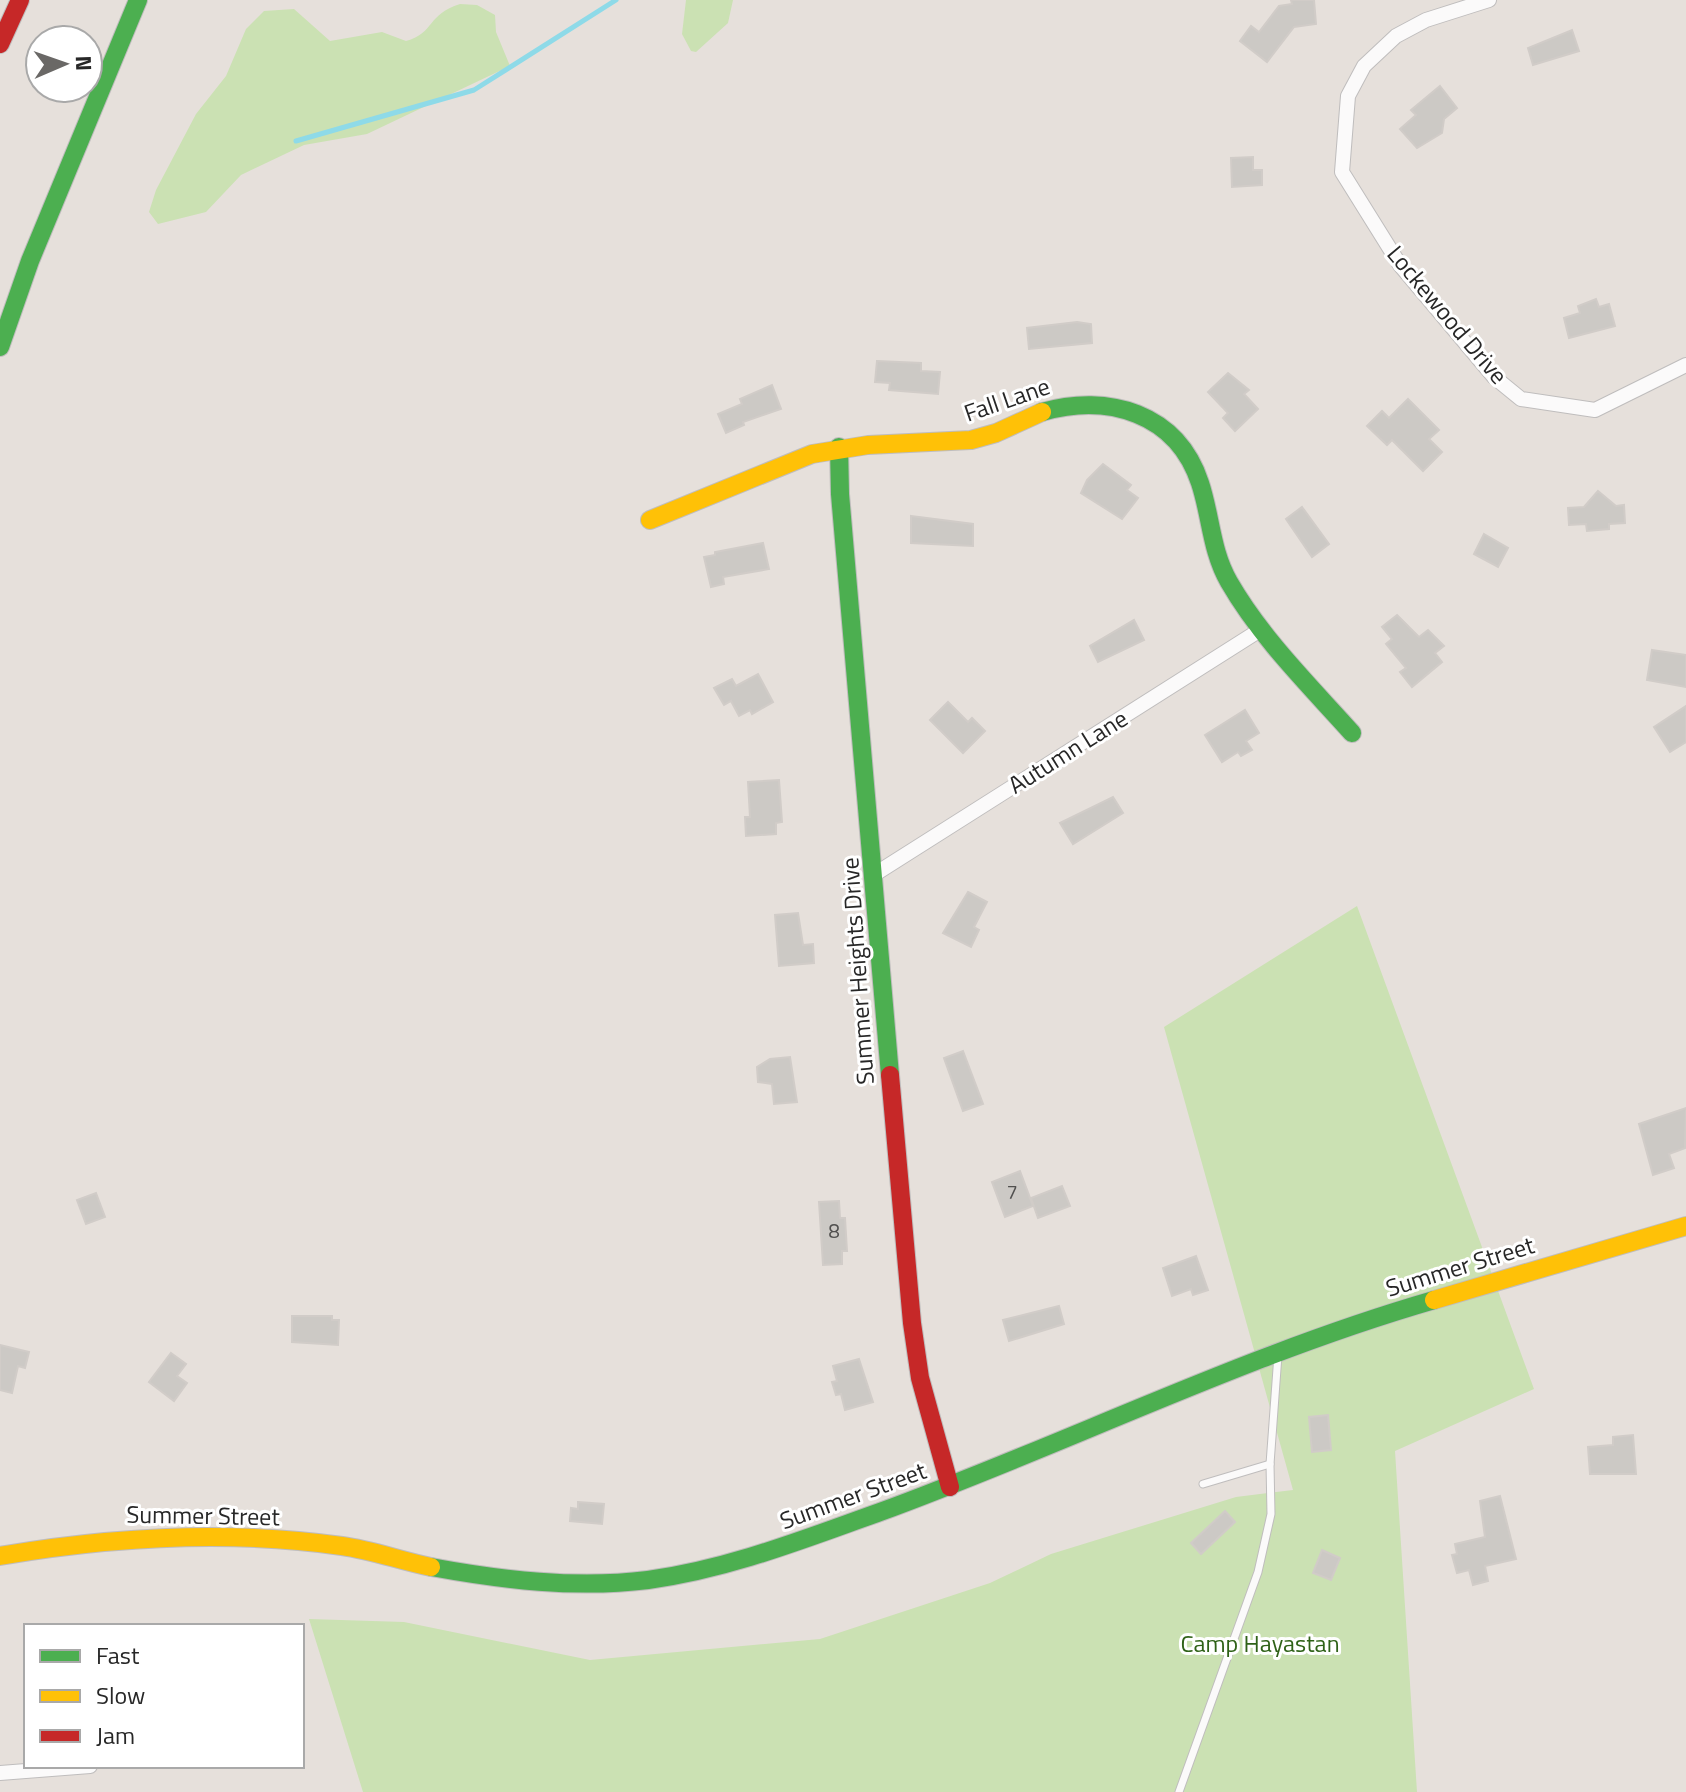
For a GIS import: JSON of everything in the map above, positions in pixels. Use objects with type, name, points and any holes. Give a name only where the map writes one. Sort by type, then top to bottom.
[{"type":"main road","points":[[0,44],[20,0]]},
{"type":"main road","points":[[0,347],[30,261],[138,0]]},
{"type":"main road","name":"Fall Lane","points":[[650,520],[812,454],[839,447],[981,438],[1072,403],[1138,409],[1184,449],[1198,478],[1212,542],[1223,570],[1260,630],[1352,733]]},
{"type":"main road","name":"Summer Heights Drive","points":[[839,447],[840,494],[912,1323],[920,1378],[950,1487]]},
{"type":"main road","name":"Summer Street","points":[[0,1556],[131,1538],[274,1539],[335,1545],[484,1575],[582,1584],[633,1581],[707,1569],[950,1487],[1278,1352],[1439,1296],[1686,1226]]},
{"type":"street","name":"Lockewood Drive","points":[[1489,0],[1426,20],[1396,36],[1364,66],[1348,96],[1342,172],[1400,265],[1494,377],[1521,399],[1595,410],[1686,365]]},
{"type":"street","name":"Autumn Lane","points":[[875,874],[1260,630]]},
{"type":"street","points":[[0,1773],[64,1768]]},
{"type":"lane","points":[[1179,1792],[1258,1572],[1271,1514],[1270,1464],[1278,1352]]},
{"type":"lane","points":[[1203,1484],[1270,1464]]},
{"type":"green space","points":[[686,0],[733,0],[728,23],[696,52],[691,51],[682,34]]},
{"type":"green space","points":[[460,4],[477,5],[495,15],[496,32],[510,66],[367,134],[304,145],[241,175],[206,212],[158,224],[149,212],[156,190],[196,114],[226,76],[246,29],[264,11],[294,9],[330,41],[382,32],[406,41],[422,33],[449,8]]},
{"type":"green space","name":"Camp Hayastan","points":[[1357,906],[1534,1389],[1395,1451],[1417,1792],[363,1792],[309,1619],[404,1622],[590,1660],[820,1639],[990,1583],[1051,1554],[1236,1497],[1293,1490],[1164,1027]]},
{"type":"building","points":[[1291,0],[1314,0],[1316,24],[1294,27],[1267,62],[1240,41],[1251,26],[1259,32],[1279,6],[1292,4]]},
{"type":"building","points":[[1572,30],[1579,51],[1533,65],[1528,48]]},
{"type":"building","points":[[1440,86],[1457,108],[1444,119],[1442,133],[1417,148],[1400,129],[1416,115],[1411,110]]},
{"type":"building","points":[[1253,157],[1253,170],[1262,170],[1262,185],[1232,187],[1231,158]]},
{"type":"building","points":[[1596,299],[1599,307],[1609,304],[1615,326],[1569,338],[1564,318],[1580,313],[1578,306]]},
{"type":"building","points":[[1077,322],[1091,324],[1092,343],[1029,349],[1027,328]]},
{"type":"building","points":[[877,361],[921,363],[921,371],[940,372],[938,394],[889,390],[890,383],[875,382]]},
{"type":"building","points":[[1228,373],[1249,390],[1244,394],[1258,409],[1235,431],[1223,418],[1228,413],[1208,392]]},
{"type":"building","points":[[772,385],[781,409],[743,422],[744,425],[726,433],[718,414],[742,404],[740,399]]},
{"type":"building","points":[[1408,399],[1439,430],[1429,439],[1442,452],[1423,471],[1392,440],[1387,445],[1367,426],[1382,411],[1389,418]]},
{"type":"building","points":[[1103,464],[1131,485],[1127,490],[1138,498],[1122,519],[1081,493],[1087,480]]},
{"type":"building","points":[[1598,491],[1616,506],[1624,505],[1625,523],[1609,524],[1609,529],[1587,531],[1586,524],[1569,525],[1568,508],[1584,507]]},
{"type":"building","points":[[1302,507],[1329,544],[1312,557],[1286,519]]},
{"type":"building","points":[[911,516],[973,524],[973,546],[911,543]]},
{"type":"building","points":[[1484,534],[1508,548],[1498,567],[1474,554]]},
{"type":"building","points":[[763,543],[769,569],[723,577],[724,584],[711,587],[704,557]]},
{"type":"building","points":[[1397,615],[1419,637],[1428,630],[1444,646],[1435,653],[1442,662],[1412,687],[1400,672],[1406,668],[1386,644],[1392,639],[1382,627]]},
{"type":"building","points":[[1134,620],[1144,640],[1098,662],[1090,646]]},
{"type":"building","points":[[1652,650],[1686,655],[1686,687],[1647,680]]},
{"type":"building","points":[[758,674],[773,702],[752,714],[750,710],[739,716],[731,701],[724,705],[714,688],[732,679],[736,686]]},
{"type":"building","points":[[948,702],[968,722],[972,718],[985,731],[963,753],[930,720]]},
{"type":"building","points":[[1686,706],[1686,742],[1670,752],[1654,727]]},
{"type":"building","points":[[1245,710],[1259,733],[1246,741],[1252,750],[1241,756],[1238,752],[1222,762],[1205,735]]},
{"type":"building","points":[[779,780],[782,822],[776,823],[776,834],[746,836],[745,817],[750,817],[748,782]]},
{"type":"building","points":[[1113,797],[1123,813],[1073,844],[1060,823]]},
{"type":"building","points":[[968,892],[987,902],[974,927],[979,930],[971,947],[943,933]]},
{"type":"building","points":[[798,913],[803,945],[813,944],[814,963],[779,966],[775,915]]},
{"type":"building","points":[[963,1051],[983,1104],[963,1111],[944,1058]]},
{"type":"building","points":[[790,1057],[797,1102],[774,1104],[772,1084],[758,1082],[757,1067],[770,1059]]},
{"type":"building","points":[[1686,1108],[1685,1148],[1669,1154],[1674,1168],[1653,1175],[1639,1124]]},
{"type":"building","points":[[1020,1171],[1033,1206],[1005,1217],[992,1182]]},
{"type":"building","points":[[1062,1186],[1070,1206],[1038,1218],[1031,1198]]},
{"type":"building","points":[[96,1193],[105,1217],[86,1224],[77,1200]]},
{"type":"building","points":[[839,1201],[840,1218],[845,1218],[847,1251],[842,1251],[842,1264],[823,1265],[819,1202]]},
{"type":"building","points":[[1196,1256],[1208,1290],[1193,1295],[1191,1289],[1172,1296],[1163,1268]]},
{"type":"building","points":[[1059,1306],[1064,1324],[1009,1341],[1003,1320]]},
{"type":"building","points":[[292,1316],[332,1316],[332,1320],[339,1320],[338,1345],[292,1342]]},
{"type":"building","points":[[0,1345],[29,1352],[25,1368],[18,1366],[12,1393],[0,1390]]},
{"type":"building","points":[[171,1353],[186,1364],[177,1376],[187,1383],[174,1401],[149,1382]]},
{"type":"building","points":[[859,1359],[873,1402],[845,1410],[841,1394],[836,1395],[832,1382],[837,1381],[833,1366]]},
{"type":"building","points":[[1328,1415],[1331,1450],[1312,1452],[1309,1417]]},
{"type":"building","points":[[1633,1435],[1636,1474],[1590,1474],[1588,1447],[1613,1445],[1613,1437]]},
{"type":"building","points":[[1500,1496],[1516,1559],[1485,1566],[1488,1581],[1473,1585],[1469,1570],[1457,1573],[1452,1555],[1457,1554],[1455,1544],[1485,1537],[1480,1501]]},
{"type":"building","points":[[578,1502],[604,1504],[602,1524],[570,1521],[571,1508],[578,1509]]},
{"type":"building","points":[[1225,1511],[1235,1522],[1201,1554],[1191,1543]]},
{"type":"building","points":[[1322,1550],[1340,1558],[1331,1580],[1313,1573]]},
{"type":"waterway","points":[[296,141],[474,90],[616,0]]},
{"type":"traffic: fast","points":[[0,347],[30,261],[138,0]]},
{"type":"traffic: fast","points":[[1042,412],[1091,405],[1115,408],[1137,414],[1175,440],[1189,459],[1200,483],[1218,558],[1229,582],[1271,642],[1352,733]]},
{"type":"traffic: fast","points":[[839,447],[840,494],[890,1075]]},
{"type":"traffic: fast","points":[[431,1567],[512,1579],[594,1584],[648,1580],[708,1569],[766,1552],[949,1486],[1224,1373],[1363,1322],[1434,1300]]},
{"type":"traffic: slow","points":[[650,520],[812,454],[868,445],[971,440],[996,433],[1042,412]]},
{"type":"traffic: slow","points":[[1434,1300],[1686,1226]]},
{"type":"traffic: slow","points":[[0,1556],[128,1540],[257,1538],[353,1548],[431,1567]]},
{"type":"traffic: jam","points":[[0,44],[20,0]]},
{"type":"traffic: jam","points":[[890,1075],[912,1323],[920,1378],[950,1487]]}]
